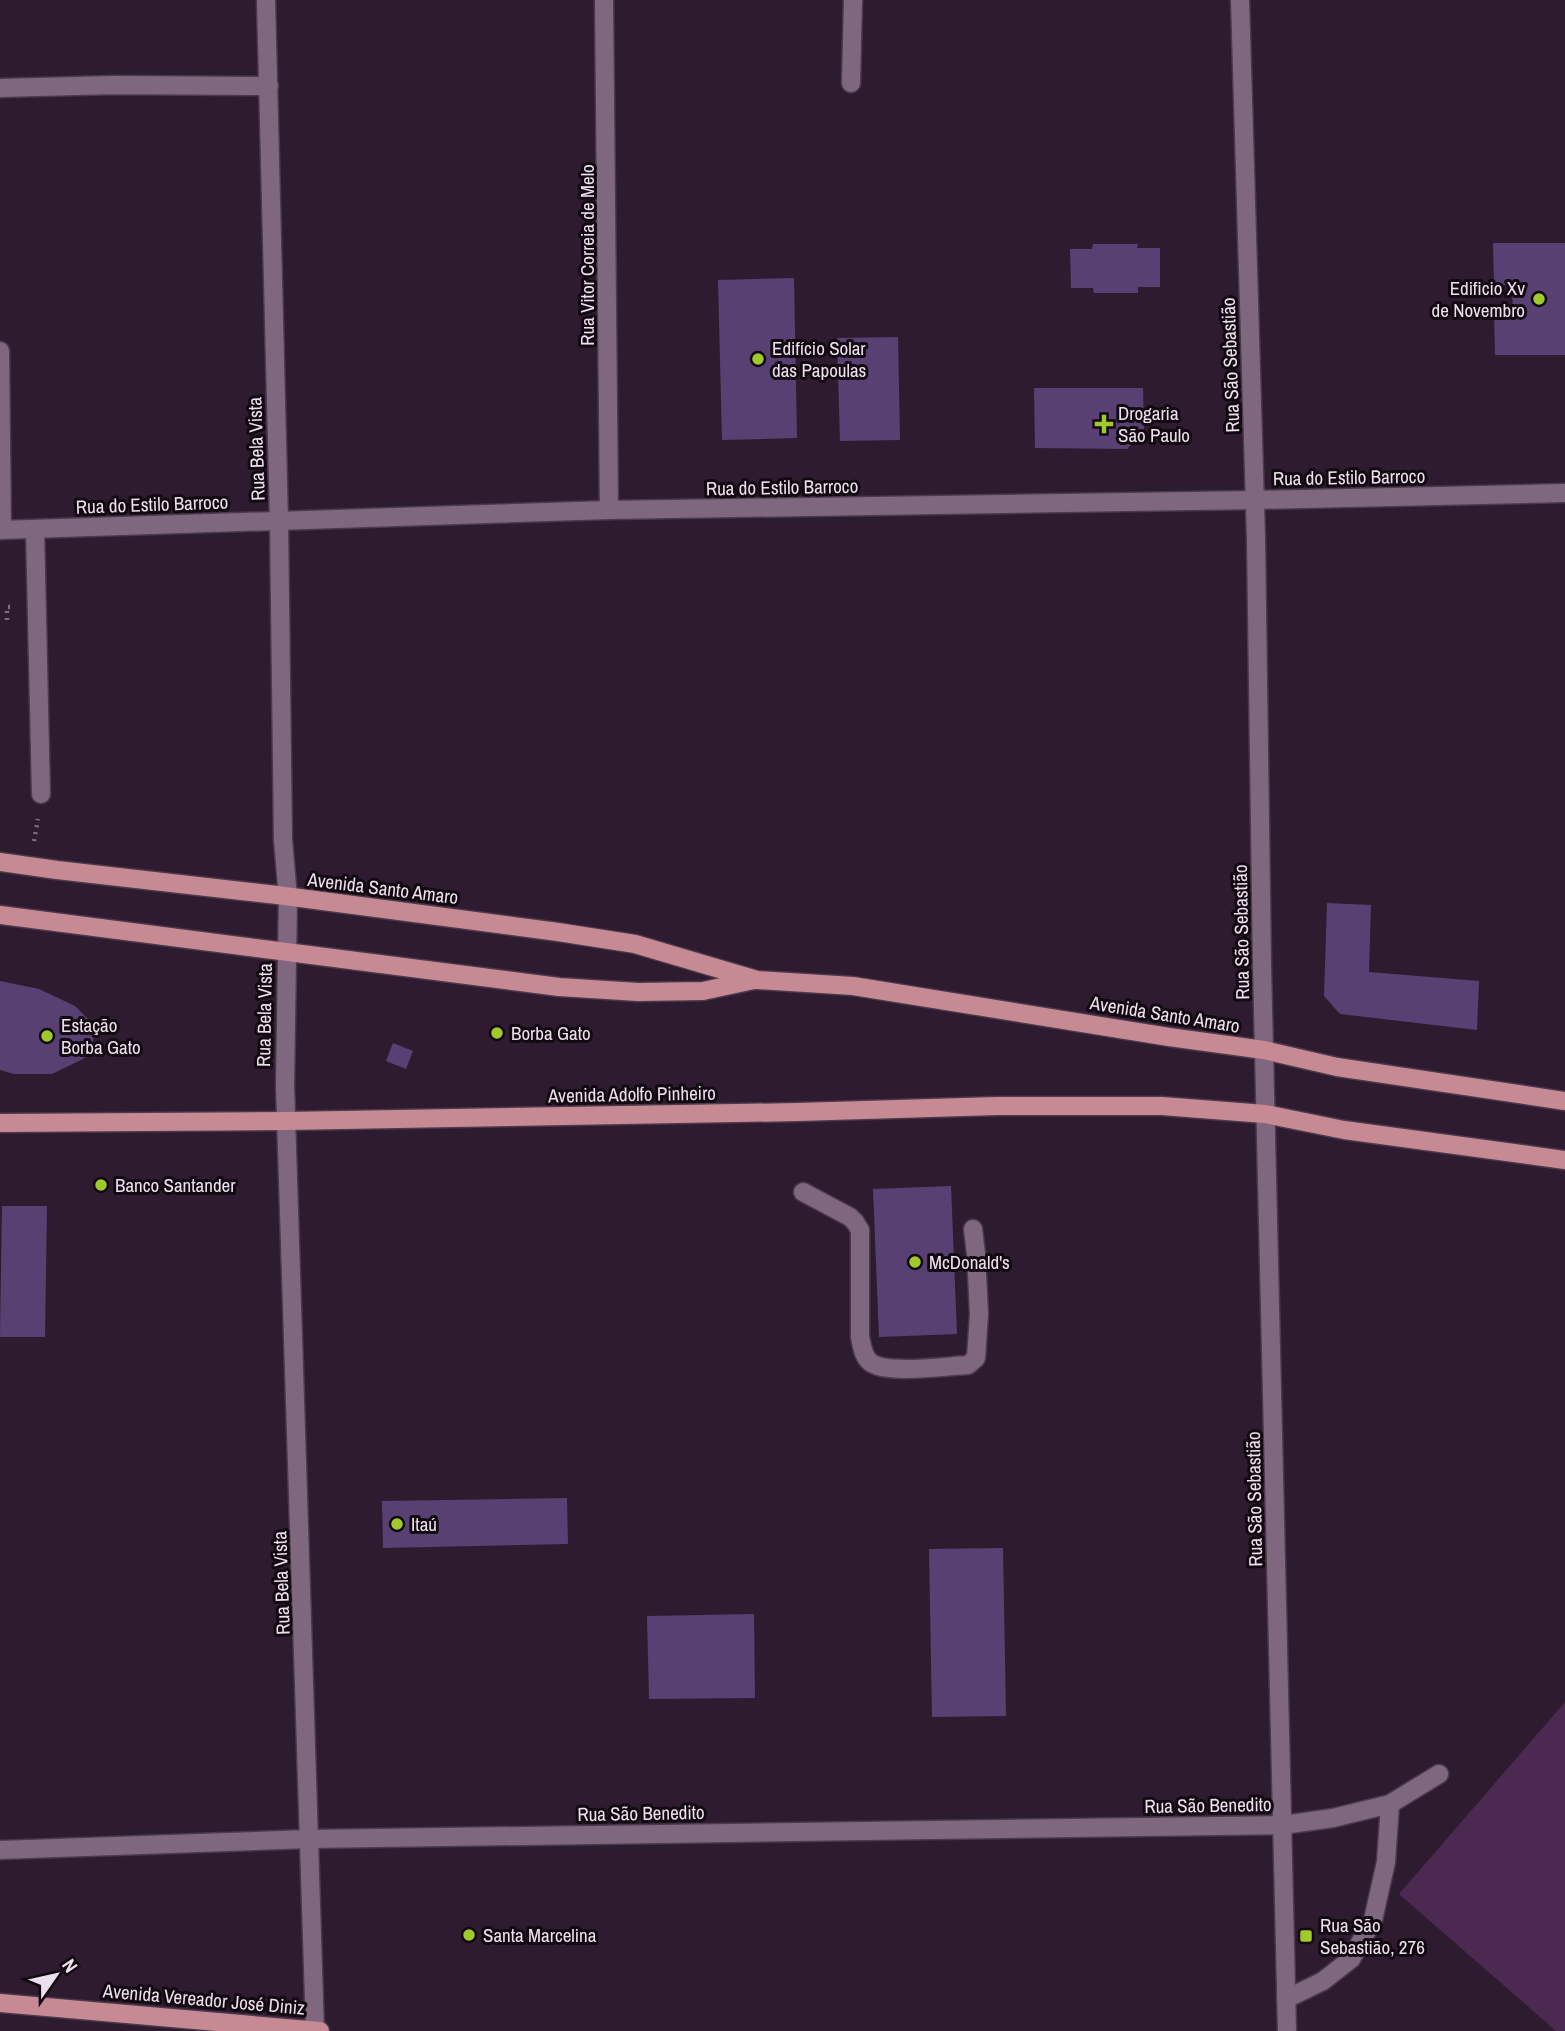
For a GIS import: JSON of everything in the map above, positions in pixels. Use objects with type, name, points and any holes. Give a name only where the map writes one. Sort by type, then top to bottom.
[{"type":"main road","name":"Avenida Santo Amaro","points":[[0,862],[558,932],[635,944],[757,980],[853,986],[1264,1050],[1337,1067],[1565,1101]]},
{"type":"main road","name":"Avenida Santo Amaro","points":[[0,915],[559,987],[612,991],[703,991],[757,980]]},
{"type":"main road","name":"Avenida Adolfo Pinheiro","points":[[0,1123],[286,1121],[997,1106],[1162,1106],[1265,1114]]},
{"type":"main road","points":[[1265,1114],[1344,1130],[1565,1160]]},
{"type":"main road","name":"Avenida Vereador José Diniz","points":[[0,2003],[320,2031]]},
{"type":"street","name":"Rua Bela Vista","points":[[266,0],[279,521],[283,826],[288,897],[285,1085],[315,2031]]},
{"type":"street","name":"Rua Vitor Correia de Melo","points":[[604,0],[609,510]]},
{"type":"street","points":[[851,83],[852,0]]},
{"type":"street","name":"Rua São Sebastião","points":[[1240,0],[1255,500],[1265,1114],[1287,2031]]},
{"type":"street","points":[[0,88],[114,85],[269,86]]},
{"type":"street","points":[[0,351],[1,530]]},
{"type":"street","name":"Rua do Estilo Barroco","points":[[1,530],[609,510],[1565,493]]},
{"type":"street","points":[[35,529],[41,794]]},
{"type":"street","points":[[803,1192],[850,1217],[860,1230],[860,1337],[864,1353],[871,1362],[896,1370],[968,1364],[976,1358],[979,1314],[973,1230]]},
{"type":"street","name":"Rua São Benedito","points":[[0,1850],[309,1839],[1283,1825],[1333,1818],[1390,1804],[1439,1774]]},
{"type":"street","points":[[1286,1999],[1323,1982],[1351,1959],[1373,1920],[1386,1862],[1390,1804]]},
{"type":"path","points":[[31,866],[41,794]]},
{"type":"shaded area","points":[[1565,1702],[1565,2031],[1556,2031],[1399,1894]]},
{"type":"building","name":"Edificio Xv de Novembro","points":[[1493,243],[1565,243],[1565,355],[1495,355],[1494,313],[1513,313],[1512,285],[1494,285]]},
{"type":"building","points":[[1093,244],[1138,244],[1137,248],[1160,248],[1160,287],[1138,287],[1138,293],[1094,293],[1093,288],[1071,288],[1070,249],[1092,249]]},
{"type":"building","name":"Edifício Solar das Papoulas","points":[[794,278],[797,438],[722,440],[718,280]]},
{"type":"building","points":[[898,337],[900,440],[840,441],[837,338]]},
{"type":"building","points":[[1034,388],[1143,388],[1144,432],[1127,449],[1035,448]]},
{"type":"building","points":[[1327,903],[1371,905],[1369,972],[1479,981],[1477,1030],[1340,1014],[1324,996]]},
{"type":"building","name":"Estação Borba Gato","points":[[0,981],[39,989],[75,1006],[94,1025],[93,1047],[83,1059],[52,1074],[14,1074],[0,1070]]},
{"type":"building","points":[[393,1043],[413,1051],[406,1069],[386,1061]]},
{"type":"building","name":"McDonald's","points":[[951,1186],[957,1334],[879,1337],[873,1189]]},
{"type":"building","points":[[2,1206],[47,1206],[45,1337],[0,1337]]},
{"type":"building","points":[[567,1498],[568,1544],[383,1548],[382,1501]]},
{"type":"building","points":[[1003,1548],[1006,1716],[932,1717],[929,1549]]},
{"type":"building","points":[[754,1614],[755,1698],[649,1699],[647,1616]]},
{"type":"place","name":"Edificio Xv de Novembro","points":[[1539,299]]},
{"type":"place","name":"Edifício Solar das Papoulas","points":[[758,359]]},
{"type":"place","name":"Drogaria São Paulo","points":[[1104,424]]},
{"type":"place","name":"Borba Gato","points":[[497,1033]]},
{"type":"place","name":"Estação Borba Gato","points":[[47,1036]]},
{"type":"place","name":"Banco Santander","points":[[101,1185]]},
{"type":"place","name":"McDonald's","points":[[915,1262]]},
{"type":"place","name":"Itaú","points":[[397,1524]]},
{"type":"place","name":"Santa Marcelina","points":[[469,1935]]},
{"type":"place","name":"Rua São Sebastião, 276","points":[[1306,1936]]}]
